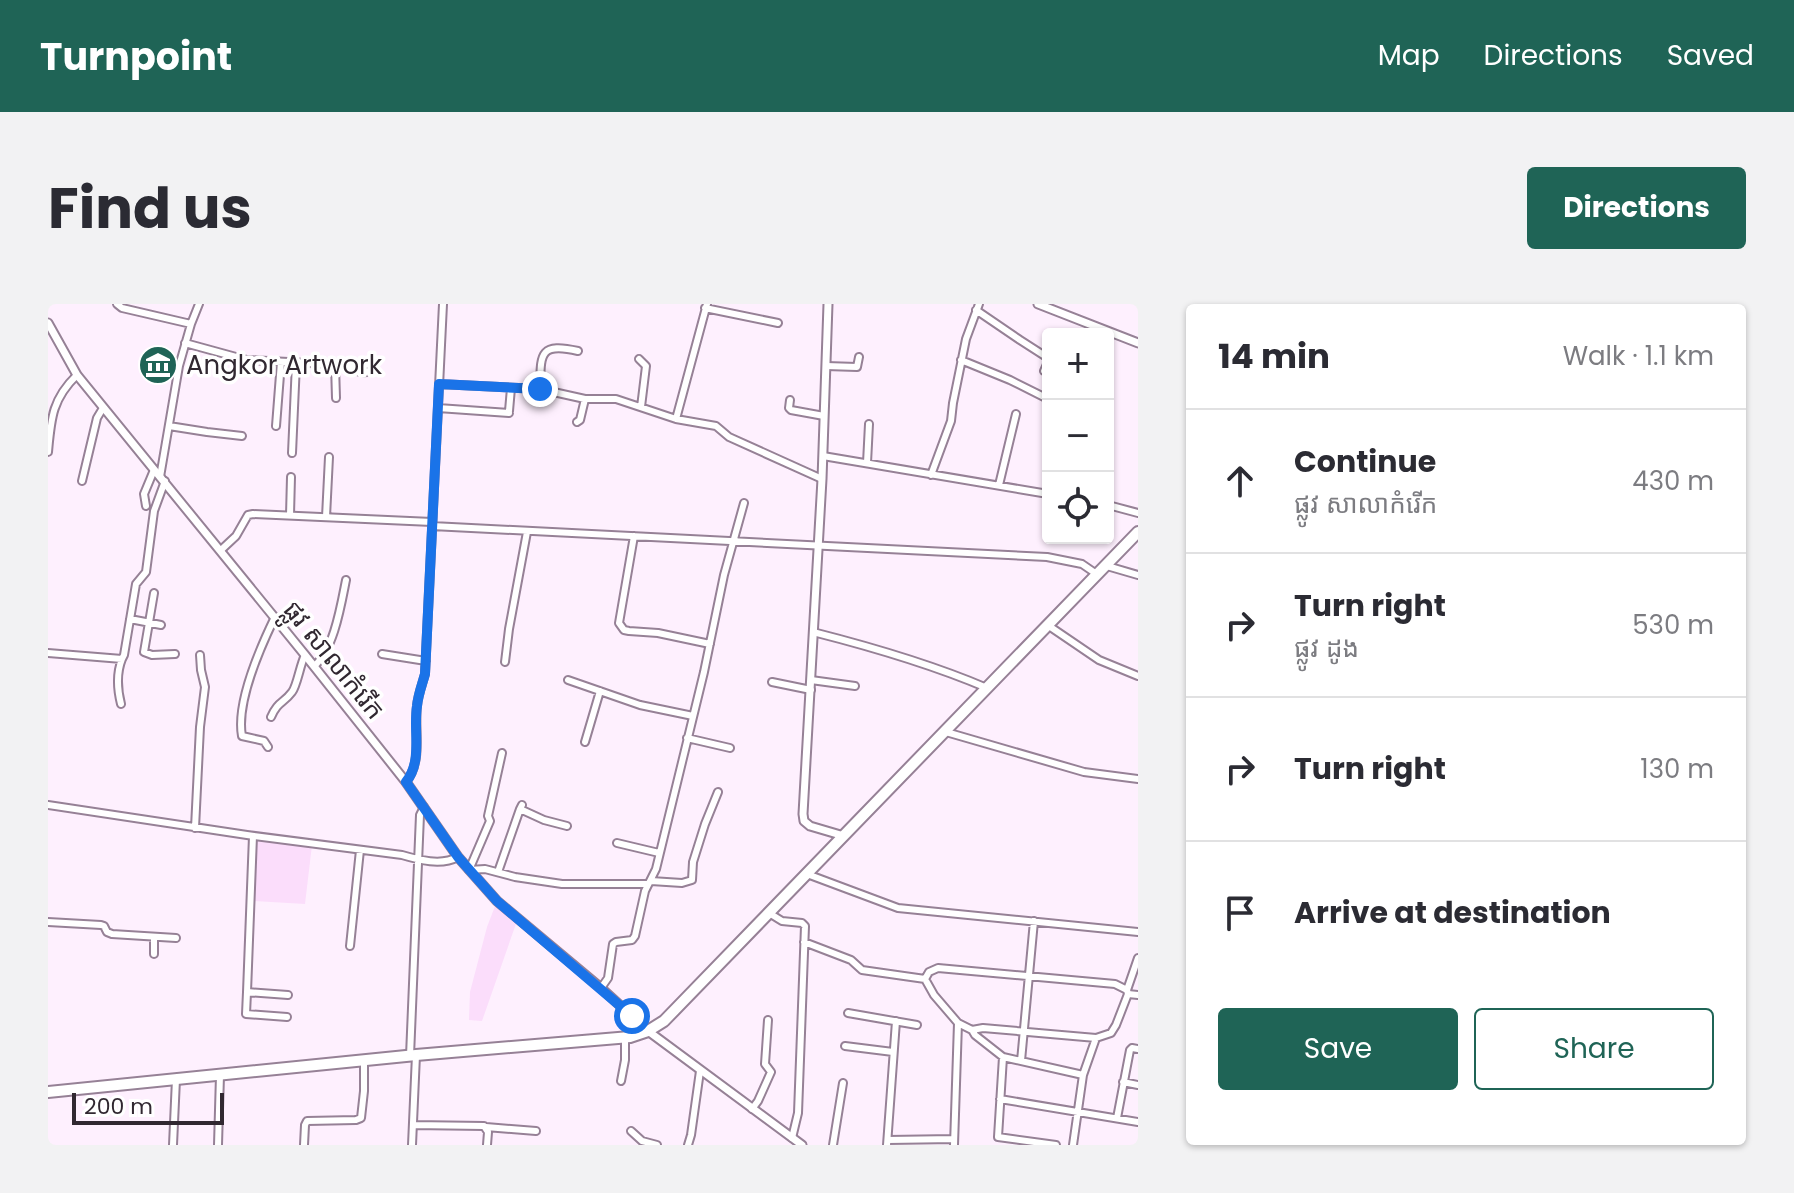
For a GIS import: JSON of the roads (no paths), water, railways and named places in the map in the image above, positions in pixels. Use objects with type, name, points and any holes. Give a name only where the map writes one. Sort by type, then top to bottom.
[{"type":"highway","points":[[48,1092],[627,1037],[648,1031],[664,1021],[1138,532]]},
{"type":"highway","points":[[627,1037],[633,1025],[632,1016]]},
{"type":"street","points":[[117,304],[122,308],[191,324]]},
{"type":"street","points":[[121,704],[117,687],[118,670],[124,655],[136,584],[146,572],[177,375],[199,304]]},
{"type":"street","points":[[409,778],[417,745],[416,708],[426,661],[443,304]]},
{"type":"street","points":[[828,304],[804,821],[810,826],[844,836]]},
{"type":"street","points":[[1038,304],[1138,343]]},
{"type":"street","points":[[676,419],[706,306],[778,323]]},
{"type":"street","points":[[931,475],[951,421],[961,360],[978,307],[1042,356]]},
{"type":"street","name":"ផ្លូវ សាលាកំរើក","points":[[48,323],[77,375],[409,778],[424,807],[458,857],[497,901],[648,1031],[797,1142]]},
{"type":"street","points":[[185,343],[244,360],[348,365],[353,370],[364,372],[371,371],[375,365]]},
{"type":"street","points":[[540,389],[543,355],[552,348],[560,347],[578,351]]},
{"type":"street","points":[[826,366],[857,367],[859,357]]},
{"type":"street","points":[[639,359],[646,366],[641,407]]},
{"type":"street","points":[[961,360],[1042,396]]},
{"type":"street","points":[[276,426],[281,362]]},
{"type":"street","points":[[292,453],[296,363]]},
{"type":"street","points":[[335,365],[336,398]]},
{"type":"street","points":[[48,452],[49,425],[57,400],[77,375]]},
{"type":"street","points":[[439,384],[540,389],[585,399],[616,399],[676,419],[716,426],[729,437],[822,479]]},
{"type":"street","points":[[438,408],[509,412],[511,388]]},
{"type":"street","points":[[577,422],[585,399]]},
{"type":"street","points":[[790,400],[791,410],[824,416]]},
{"type":"street","points":[[82,481],[97,418],[103,408]]},
{"type":"street","points":[[999,485],[1016,414]]},
{"type":"street","points":[[867,463],[869,424]]},
{"type":"street","points":[[169,426],[242,436]]},
{"type":"street","points":[[823,456],[1042,493]]},
{"type":"street","points":[[326,517],[329,457]]},
{"type":"street","points":[[146,506],[144,494],[154,470]]},
{"type":"street","points":[[290,515],[291,477]]},
{"type":"street","points":[[601,988],[608,978],[613,944],[632,940],[635,936],[656,869],[732,541],[744,503]]},
{"type":"street","points":[[1114,507],[1138,513]]},
{"type":"street","points":[[221,550],[232,541],[250,514],[290,515],[527,532],[1047,557],[1082,564],[1098,575]]},
{"type":"street","points":[[505,662],[527,532]]},
{"type":"street","points":[[634,536],[619,623],[621,626],[629,631],[658,633],[710,644]]},
{"type":"street","points":[[1107,566],[1138,575]]},
{"type":"street","points":[[314,666],[323,658],[329,644],[346,580]]},
{"type":"street","points":[[154,593],[145,654],[175,654]]},
{"type":"street","points":[[268,747],[264,741],[242,736],[241,725],[253,667],[275,617]]},
{"type":"street","points":[[130,619],[161,625]]},
{"type":"street","points":[[1049,626],[1099,660],[1138,676]]},
{"type":"street","points":[[813,632],[874,647],[987,688]]},
{"type":"street","points":[[48,653],[122,659]]},
{"type":"street","points":[[382,654],[426,661]]},
{"type":"street","points":[[195,828],[205,687],[200,655]]},
{"type":"street","points":[[271,717],[280,702],[293,691],[305,655]]},
{"type":"street","points":[[568,680],[640,705],[693,716]]},
{"type":"street","points":[[811,680],[855,686]]},
{"type":"street","points":[[772,682],[811,690]]},
{"type":"street","points":[[585,742],[600,691]]},
{"type":"street","points":[[946,732],[1084,772],[1138,779]]},
{"type":"street","points":[[687,738],[730,748]]},
{"type":"street","points":[[502,753],[488,816],[490,821],[469,870],[485,869],[562,884],[682,883],[692,880],[693,862],[718,792]]},
{"type":"street","points":[[48,805],[402,855],[418,860],[448,862],[458,857]]},
{"type":"street","points":[[412,1145],[418,860],[420,815],[424,807]]},
{"type":"street","points":[[498,872],[521,807],[544,820],[567,826]]},
{"type":"street","points":[[253,836],[246,1014],[287,1017]]},
{"type":"street","points":[[617,843],[659,853]]},
{"type":"street","points":[[350,946],[360,850]]},
{"type":"street","points":[[807,874],[898,908],[1138,932]]},
{"type":"street","points":[[769,913],[782,921],[804,924],[797,1142]]},
{"type":"street","points":[[1021,1061],[1034,921]]},
{"type":"street","points":[[48,922],[101,925],[112,934],[176,938]]},
{"type":"street","points":[[154,937],[154,954]]},
{"type":"street","points":[[804,942],[851,960],[862,970],[925,979]]},
{"type":"street","points":[[972,1030],[983,1028],[1096,1038],[1111,1033],[1138,958]]},
{"type":"street","points":[[925,979],[929,972],[938,968],[1115,984],[1138,995]]},
{"type":"street","points":[[925,979],[934,995],[958,1023],[972,1030],[1003,1057],[1083,1075]]},
{"type":"street","points":[[247,992],[288,995]]},
{"type":"street","points":[[848,1013],[917,1025]]},
{"type":"street","points":[[752,1109],[771,1072],[765,1064],[768,1020]]},
{"type":"street","points":[[896,1021],[888,1142],[954,1142],[958,1023]]},
{"type":"street","points":[[621,1081],[627,1037]]},
{"type":"street","points":[[1073,1145],[1083,1075],[1096,1038]]},
{"type":"street","points":[[845,1046],[893,1052]]},
{"type":"street","points":[[1117,1118],[1130,1050],[1138,1049]]},
{"type":"street","points":[[1003,1057],[998,1137],[1056,1145]]},
{"type":"street","points":[[304,1145],[307,1121],[361,1118],[364,1060]]},
{"type":"street","points":[[688,1145],[700,1071]]},
{"type":"street","points":[[218,1145],[220,1075]]},
{"type":"street","points":[[173,1145],[176,1079]]},
{"type":"street","points":[[1123,1082],[1138,1085]]},
{"type":"street","points":[[833,1145],[843,1083]]},
{"type":"street","points":[[1000,1099],[1138,1122]]},
{"type":"street","points":[[413,1125],[481,1125],[536,1131]]},
{"type":"street","points":[[486,1127],[487,1145]]},
{"type":"street","points":[[631,1131],[642,1141],[657,1145]]},
{"type":"place","name":"Angkor Artwork","points":[[158,365]]}]
